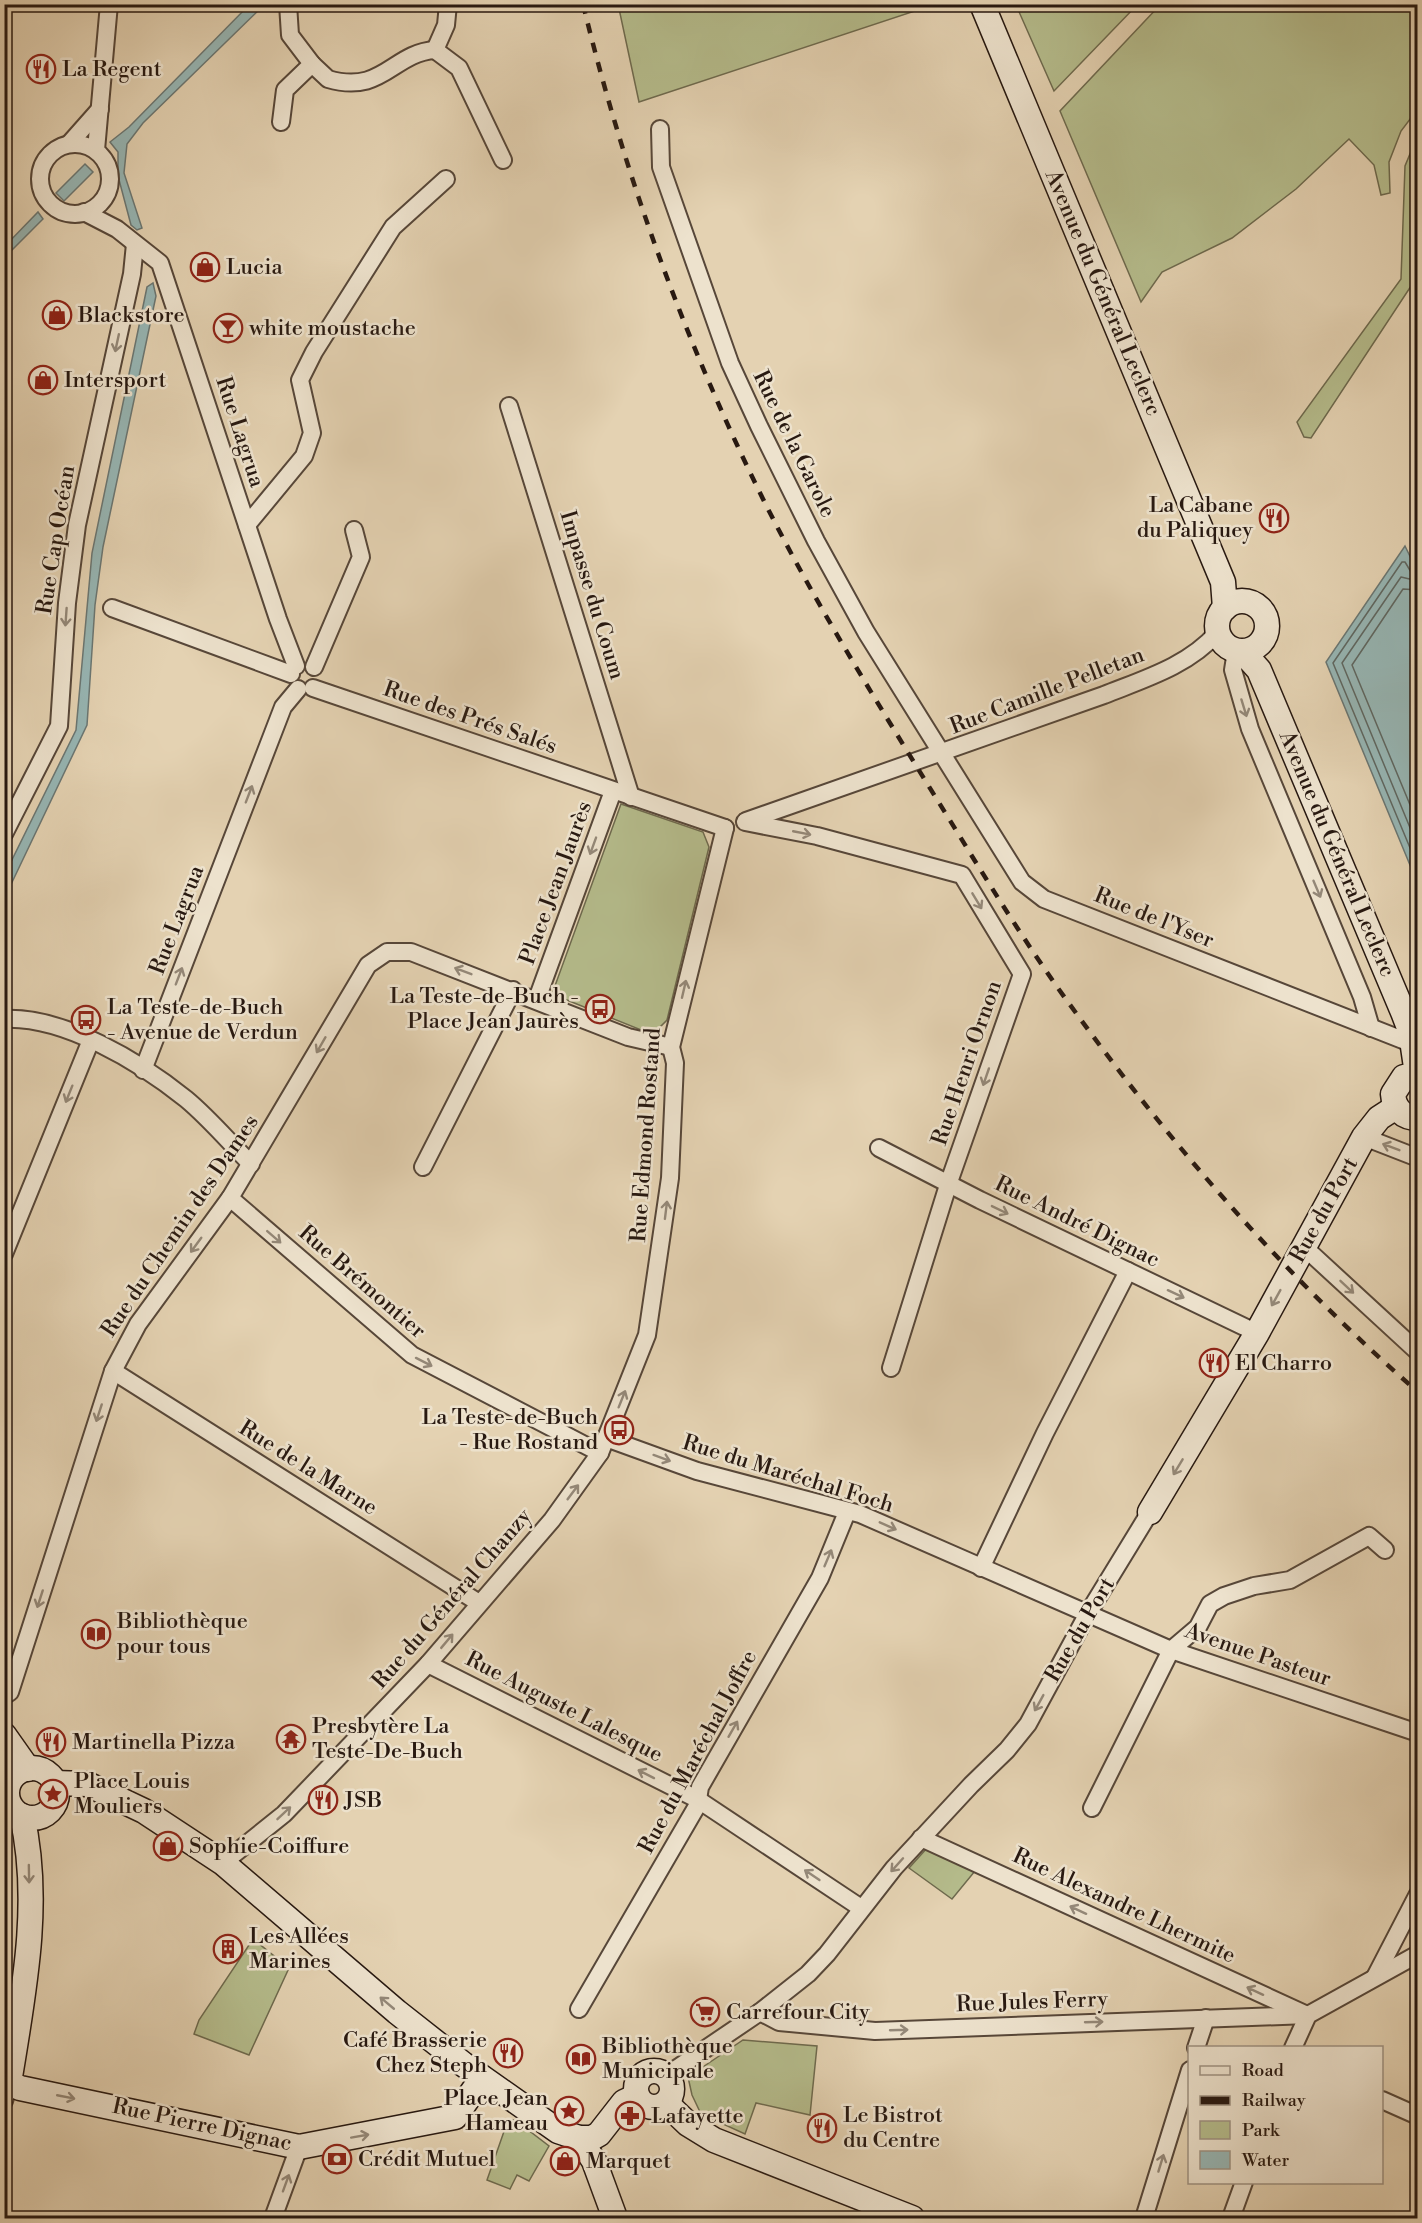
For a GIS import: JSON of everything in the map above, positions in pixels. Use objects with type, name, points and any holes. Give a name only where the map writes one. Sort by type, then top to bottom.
[{"type":"main road","name":"Avenue du Général Leclerc","points":[[982,4],[1223,582],[1235,605]]},
{"type":"main road","points":[[1235,605],[1259,608],[1264,615],[1267,629],[1238,646],[1217,620],[1235,605]]},
{"type":"main road","name":"Avenue du Général Leclerc","points":[[1238,646],[1259,670],[1403,1012],[1413,1044],[1417,1074]]},
{"type":"main road","points":[[1417,1074],[1404,1077],[1395,1088],[1394,1101],[1396,1107],[1406,1116],[1418,1118]]},
{"type":"main road","name":"Rue du Port","points":[[1150,1512],[1257,1333],[1365,1137],[1379,1118],[1396,1107]]},
{"type":"main road","points":[[4,1735],[15,1812],[22,1816],[37,1818],[51,1809],[56,1795],[54,1783],[41,1770],[11,1780]]},
{"type":"main road","points":[[54,1783],[87,1784],[144,1811],[223,1863],[397,2012],[482,2078],[558,2131],[579,2138],[594,2161],[615,2218]]},
{"type":"main road","points":[[6,2089],[30,1933],[29,1846],[22,1816]]},
{"type":"main road","points":[[579,2138],[606,2112],[620,2092],[638,2087],[652,2070],[667,2075],[672,2092],[666,2103],[650,2107],[638,2087]]},
{"type":"main road","name":"Rue Pierre Dignac","points":[[6,2089],[20,2088],[299,2146],[455,2117],[482,2078]]},
{"type":"main road","points":[[666,2103],[688,2124],[714,2140],[912,2218]]},
{"type":"street","points":[[96,150],[109,4]]},
{"type":"street","points":[[288,4],[291,39],[328,79],[366,81],[383,76],[418,51],[435,50],[459,68],[503,160]]},
{"type":"street","points":[[435,50],[446,25],[448,4]]},
{"type":"street","points":[[281,122],[285,90],[312,64]]},
{"type":"street","points":[[69,144],[100,107]]},
{"type":"street","name":"Rue de la Garole","points":[[660,129],[661,167],[730,363],[816,541],[866,632],[944,754]]},
{"type":"street","points":[[69,144],[82,144],[96,150],[107,162],[111,174],[106,196],[98,206],[84,212],[76,214],[60,211],[44,195],[40,181],[41,169],[47,158],[57,148],[69,144]]},
{"type":"street","points":[[247,525],[304,456],[312,433],[300,380],[314,352],[393,227],[446,179]]},
{"type":"street","points":[[106,196],[117,229]]},
{"type":"street","name":"Rue Lagrua","points":[[84,212],[117,229],[160,263],[299,679],[283,707],[143,1070]]},
{"type":"street","name":"Rue Cap Océan","points":[[4,834],[59,726],[67,603],[77,525],[132,274],[135,244]]},
{"type":"street","name":"Impasse du Coum","points":[[509,406],[631,797]]},
{"type":"street","points":[[112,608],[299,679],[306,663],[314,667],[361,556],[354,530]]},
{"type":"street","points":[[1238,646],[1233,670],[1250,729],[1362,997],[1371,1028]]},
{"type":"street","name":"Rue Camille Pelletan","points":[[745,822],[944,754],[1104,695],[1160,673],[1201,651],[1238,646]]},
{"type":"street","name":"Rue des Prés Salés","points":[[299,679],[613,791]]},
{"type":"street","name":"Rue de l'Yser","points":[[944,754],[1022,882],[1032,891],[1074,911],[1413,1044]]},
{"type":"street","name":"Place Jean Jaurès","points":[[537,999],[613,791],[725,828]]},
{"type":"street","points":[[725,828],[745,822]]},
{"type":"street","name":"Rue Henri Ornon","points":[[745,822],[816,836],[962,875],[1022,974],[949,1182]]},
{"type":"street","name":"Rue Edmond Rostand","points":[[603,1445],[646,1335],[662,1245],[671,1167],[675,1063],[671,1047],[725,828]]},
{"type":"street","name":"Rue du Chemin des Dames","points":[[4,1696],[10,1692],[113,1371],[138,1324],[230,1198],[368,965],[387,952],[411,952],[537,999],[628,1037],[671,1047]]},
{"type":"street","points":[[423,1167],[513,990]]},
{"type":"street","points":[[4,1019],[23,1018],[47,1022],[91,1040],[143,1070],[186,1099],[251,1164]]},
{"type":"street","points":[[4,1254],[91,1040]]},
{"type":"street","points":[[1365,1137],[1418,1158]]},
{"type":"street","name":"Rue André Dignac","points":[[879,1148],[949,1182],[980,1200],[1257,1333]]},
{"type":"street","points":[[891,1368],[949,1182]]},
{"type":"street","name":"Rue Brémontier","points":[[230,1198],[412,1356],[603,1445]]},
{"type":"street","points":[[1304,1247],[1418,1352]]},
{"type":"street","points":[[981,1568],[1045,1433],[1128,1271]]},
{"type":"street","name":"Rue de la Marne","points":[[113,1371],[479,1603]]},
{"type":"street","name":"Rue du Maréchal Foch","points":[[603,1445],[860,1514],[1087,1615]]},
{"type":"street","name":"Rue du Général Chanzy","points":[[223,1863],[284,1814],[428,1664],[552,1520],[603,1445]]},
{"type":"street","name":"Rue du Maréchal Joffre","points":[[579,2008],[697,1806],[700,1787],[820,1578],[847,1512]]},
{"type":"street","name":"Rue du Port","points":[[667,2075],[760,2012],[808,1974],[827,1954],[861,1908],[921,1838],[1007,1750],[1028,1724],[1087,1615],[1150,1512]]},
{"type":"street","points":[[1092,1808],[1171,1650],[1198,1627],[1210,1604],[1224,1596],[1254,1586],[1290,1580],[1369,1536],[1385,1550]]},
{"type":"street","name":"Avenue Pasteur","points":[[1087,1615],[1171,1650],[1416,1727]]},
{"type":"street","name":"Rue Auguste Lalesque","points":[[428,1664],[697,1799],[861,1908]]},
{"type":"street","name":"Rue Alexandre Lhermite","points":[[921,1838],[1308,2015]]},
{"type":"street","points":[[1375,1977],[1418,1894]]},
{"type":"street","points":[[1294,2046],[1308,2015],[1418,1954]]},
{"type":"street","name":"Rue Jules Ferry","points":[[760,2012],[779,2022],[875,2031],[1308,2015]]},
{"type":"street","points":[[1197,2046],[1206,2018]]},
{"type":"street","points":[[1144,2218],[1188,2076]]},
{"type":"street","points":[[1383,2100],[1418,2116]]},
{"type":"street","points":[[273,2218],[299,2146]]},
{"type":"street","points":[[1231,2218],[1243,2184]]},
{"type":"green space","points":[[618,4],[933,4],[933,5],[639,102]]},
{"type":"green space","points":[[1016,5],[1137,5],[1054,91]]},
{"type":"green space","points":[[1160,5],[1417,5],[1417,110],[1401,131],[1389,162],[1390,193],[1381,195],[1374,165],[1349,139],[1296,189],[1232,238],[1162,272],[1141,302],[1060,111]]},
{"type":"green space","points":[[1417,137],[1417,277],[1311,438],[1304,437],[1297,422],[1401,279],[1405,166]]},
{"type":"green space","points":[[621,804],[703,832],[709,847],[667,1020],[658,1029],[646,1032],[552,994]]},
{"type":"green space","points":[[928,1847],[975,1871],[952,1899],[909,1868]]},
{"type":"green space","points":[[253,1939],[289,1968],[249,2055],[194,2034],[199,2020]]},
{"type":"green space","points":[[743,2040],[817,2046],[810,2115],[756,2103],[745,2134],[701,2114],[692,2095],[688,2077]]},
{"type":"green space","points":[[508,2120],[515,2120],[549,2146],[529,2181],[517,2175],[510,2189],[487,2180]]},
{"type":"water","points":[[250,4],[264,5],[143,123],[127,144],[124,173],[142,228],[137,230],[131,225],[118,176],[118,152],[110,142],[129,127]]},
{"type":"water","points":[[85,164],[93,172],[64,201],[56,193]]},
{"type":"water","points":[[38,212],[43,219],[5,257],[5,246]]},
{"type":"water","points":[[153,283],[156,296],[103,547],[95,605],[87,725],[5,897],[5,874],[76,730],[92,553],[147,287]]},
{"type":"water","points":[[1405,546],[1418,573],[1417,882],[1326,662]]},
{"type":"railway","points":[[583,4],[618,134],[661,261],[710,385],[785,542],[865,682],[1018,929],[1056,985],[1153,1115],[1279,1259],[1324,1305],[1418,1392]]},
{"type":"place","name":"La Regent","points":[[41,69]]},
{"type":"place","name":"Lucia","points":[[205,267]]},
{"type":"place","name":"Blackstore","points":[[57,315]]},
{"type":"place","name":"white moustache","points":[[228,328]]},
{"type":"place","name":"Intersport","points":[[43,380]]},
{"type":"place","name":"La Cabane du Paliquey","points":[[1274,518]]},
{"type":"place","name":"La Teste-de-Buch - Place Jean Jaurès","points":[[600,1009]]},
{"type":"place","name":"La Teste-de-Buch - Avenue de Verdun","points":[[86,1020]]},
{"type":"place","name":"El Charro","points":[[1214,1363]]},
{"type":"place","name":"La Teste-de-Buch - Rue Rostand","points":[[619,1430]]},
{"type":"place","name":"Bibliothèque pour tous","points":[[96,1634]]},
{"type":"place","name":"Presbytère La Teste-De-Buch","points":[[291,1739]]},
{"type":"place","name":"Martinella Pizza","points":[[51,1742]]},
{"type":"place","name":"Place Louis Mouliers","points":[[53,1794]]},
{"type":"place","name":"JSB","points":[[323,1800]]},
{"type":"place","name":"Sophie-Coiffure","points":[[168,1846]]},
{"type":"place","name":"Les Allées Marines","points":[[228,1949]]},
{"type":"place","name":"Carrefour City","points":[[705,2012]]},
{"type":"place","name":"Café Brasserie Chez Steph","points":[[508,2053]]},
{"type":"place","name":"Bibliothèque Municipale","points":[[581,2059]]},
{"type":"place","name":"Place Jean Hameau","points":[[569,2111]]},
{"type":"place","name":"Lafayette","points":[[630,2116]]},
{"type":"place","name":"Le Bistrot du Centre","points":[[822,2128]]},
{"type":"place","name":"Crédit Mutuel","points":[[337,2159]]},
{"type":"place","name":"Marquet","points":[[565,2161]]}]
